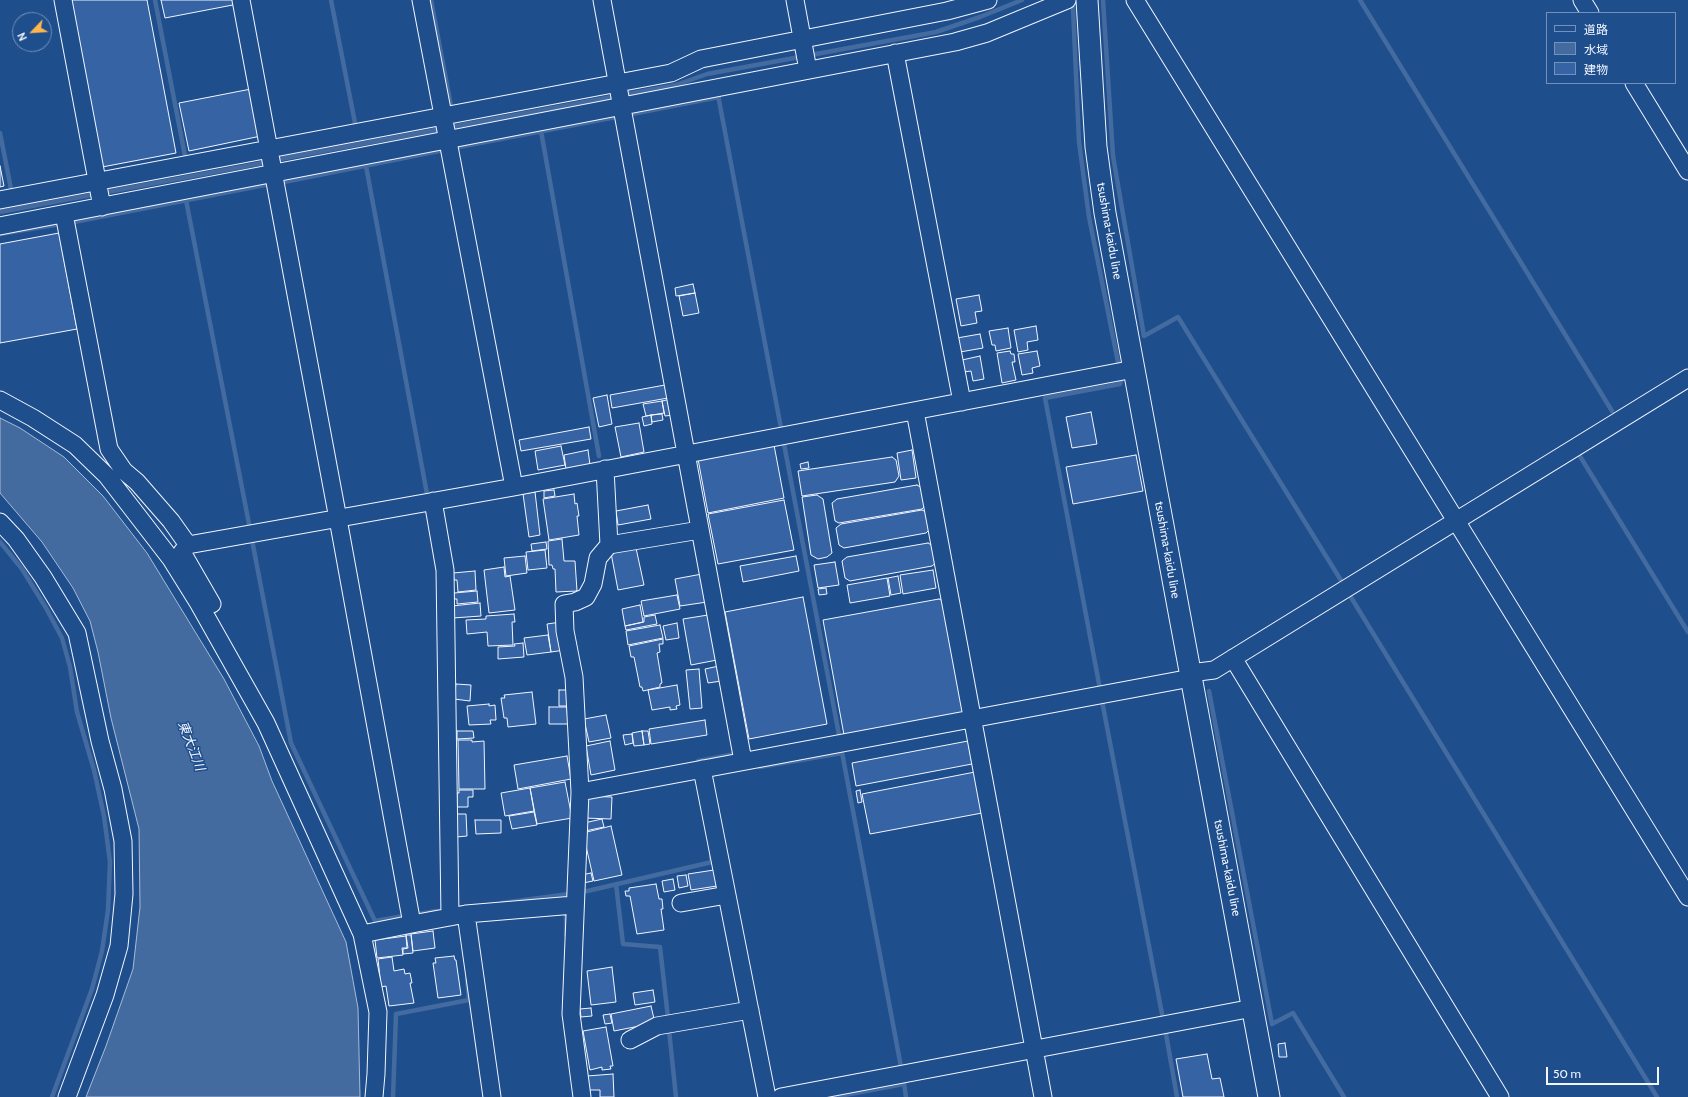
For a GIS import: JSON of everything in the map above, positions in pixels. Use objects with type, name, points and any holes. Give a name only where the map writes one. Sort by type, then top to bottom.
[{"type":"main road","name":"tsushima-kaidu line","points":[[1087,0],[1096,147],[1105,213],[1269,1097]]},
{"type":"street","points":[[63,0],[100,194]]},
{"type":"street","points":[[241,0],[412,924]]},
{"type":"street","points":[[421,0],[514,487]]},
{"type":"street","points":[[602,0],[743,761]]},
{"type":"street","points":[[795,0],[807,67]]},
{"type":"street","points":[[0,226],[64,214],[100,194],[620,95],[701,59],[802,41],[947,11],[988,0]]},
{"type":"street","points":[[0,200],[100,194],[620,95],[896,53],[955,42],[987,33],[1067,0]]},
{"type":"street","points":[[1135,0],[1688,897]]},
{"type":"street","points":[[1582,0],[1589,12]]},
{"type":"street","points":[[896,53],[962,402]]},
{"type":"street","points":[[1635,84],[1688,171]]},
{"type":"street","points":[[64,214],[109,449],[124,471],[137,482],[171,521],[250,672],[266,710],[266,723]]},
{"type":"street","points":[[185,548],[1134,369]]},
{"type":"street","points":[[580,792],[972,719],[1214,670],[1688,378]]},
{"type":"street","points":[[0,400],[33,418],[75,445],[107,476],[171,559],[199,604],[266,723],[362,934],[378,1012],[374,1097]]},
{"type":"street","points":[[915,411],[1043,1097]]},
{"type":"street","points":[[605,469],[609,545]]},
{"type":"street","points":[[115,486],[128,493],[185,548]]},
{"type":"street","points":[[433,501],[445,570],[458,915],[492,1097]]},
{"type":"street","points":[[0,522],[16,539],[43,577],[77,633],[100,740],[114,789],[123,841],[124,894],[119,946],[105,995],[67,1097]]},
{"type":"street","points":[[582,1097],[571,1014],[574,905],[580,792],[574,677],[565,630],[564,604],[576,602],[586,597],[593,584],[598,558],[609,545],[700,530]]},
{"type":"street","points":[[1232,658],[1500,1097]]},
{"type":"street","points":[[702,769],[767,1097]]},
{"type":"street","points":[[681,903],[727,895]]},
{"type":"street","points":[[362,934],[458,915],[574,905]]},
{"type":"street","points":[[781,1097],[1253,1008]]},
{"type":"street","points":[[630,1040],[657,1026],[750,1010]]},
{"type":"water","name":"東大江川","points":[[0,418],[20,428],[64,457],[103,496],[147,553],[224,679],[259,746],[272,781],[346,942],[358,1008],[360,1097],[86,1097],[133,969],[140,907],[139,829],[111,718],[98,652],[90,621],[73,588],[42,542],[0,493]]},
{"type":"building","points":[[70,0],[147,0],[176,153],[102,167]]},
{"type":"building","points":[[161,0],[237,0],[238,4],[165,18]]},
{"type":"building","points":[[251,89],[261,136],[189,151],[179,103]]},
{"type":"building","points":[[0,166],[4,186],[0,187]]},
{"type":"building","points":[[59,233],[77,329],[0,343],[0,244]]},
{"type":"building","points":[[693,284],[695,293],[676,296],[675,288]]},
{"type":"building","points":[[695,293],[699,313],[683,316],[679,296]]},
{"type":"building","points":[[979,295],[982,311],[975,312],[977,323],[961,326],[956,299]]},
{"type":"building","points":[[1036,326],[1038,340],[1027,342],[1028,350],[1018,352],[1014,330]]},
{"type":"building","points":[[1008,328],[1011,348],[996,351],[995,345],[992,345],[989,331]]},
{"type":"building","points":[[980,334],[983,348],[960,352],[957,338]]},
{"type":"building","points":[[1010,351],[1011,354],[1014,354],[1015,362],[1012,362],[1016,380],[1002,383],[997,353]]},
{"type":"building","points":[[1037,351],[1040,366],[1032,368],[1033,373],[1022,375],[1018,354]]},
{"type":"building","points":[[980,356],[984,379],[973,381],[971,371],[964,372],[962,360]]},
{"type":"building","points":[[665,385],[668,398],[612,408],[610,395]]},
{"type":"building","points":[[607,395],[612,424],[599,427],[593,398]]},
{"type":"building","points":[[671,399],[674,415],[665,416],[662,401]]},
{"type":"building","points":[[662,401],[664,413],[646,416],[643,404]]},
{"type":"building","points":[[1091,412],[1097,444],[1072,448],[1066,417]]},
{"type":"building","points":[[662,414],[663,420],[652,422],[651,415]]},
{"type":"building","points":[[651,415],[652,424],[644,426],[642,417]]},
{"type":"building","points":[[639,423],[644,452],[621,457],[615,427]]},
{"type":"building","points":[[589,427],[591,439],[521,451],[519,440]]},
{"type":"building","points":[[774,445],[784,498],[708,513],[698,459]]},
{"type":"building","points":[[561,446],[565,465],[538,470],[535,451]]},
{"type":"building","points":[[588,450],[590,465],[566,469],[564,455]]},
{"type":"building","points":[[912,450],[916,478],[901,480],[897,453]]},
{"type":"building","points":[[1136,455],[1143,491],[1073,504],[1066,467]]},
{"type":"building","points":[[892,457],[896,460],[899,476],[895,482],[802,496],[798,471]]},
{"type":"building","points":[[808,462],[809,468],[801,469],[800,464]]},
{"type":"building","points":[[917,485],[924,489],[927,504],[922,509],[839,523],[835,521],[832,503],[837,499]]},
{"type":"building","points":[[554,490],[555,496],[544,498],[544,491]]},
{"type":"building","points":[[535,492],[540,535],[529,537],[523,494]]},
{"type":"building","points":[[574,494],[575,504],[577,503],[579,516],[577,516],[579,535],[549,540],[543,499]]},
{"type":"building","points":[[817,495],[823,499],[832,553],[827,557],[818,559],[811,555],[802,497]]},
{"type":"building","points":[[784,500],[794,550],[718,564],[708,514]]},
{"type":"building","points":[[648,505],[651,519],[618,525],[616,511]]},
{"type":"building","points":[[922,510],[929,513],[931,528],[926,533],[844,548],[839,545],[836,528],[841,524]]},
{"type":"building","points":[[562,539],[564,561],[575,561],[577,591],[556,592],[555,569],[553,569],[552,565],[549,565],[548,541]]},
{"type":"building","points":[[546,542],[547,549],[532,551],[531,544]]},
{"type":"building","points":[[928,543],[935,547],[937,562],[932,566],[850,581],[845,578],[842,561],[847,557]]},
{"type":"building","points":[[636,548],[644,585],[618,590],[611,553]]},
{"type":"building","points":[[545,550],[547,568],[528,570],[526,552]]},
{"type":"building","points":[[525,556],[527,573],[506,576],[504,558]]},
{"type":"building","points":[[796,556],[799,571],[743,582],[740,566]]},
{"type":"building","points":[[835,562],[839,585],[818,588],[814,565]]},
{"type":"building","points":[[504,567],[505,577],[510,576],[515,610],[489,613],[484,570]]},
{"type":"building","points":[[933,570],[936,588],[903,594],[900,575]]},
{"type":"building","points":[[475,571],[476,590],[458,592],[457,580],[454,580],[453,573]]},
{"type":"building","points":[[702,574],[707,602],[680,606],[675,579]]},
{"type":"building","points":[[898,576],[901,593],[891,595],[888,578]]},
{"type":"building","points":[[887,578],[890,596],[850,603],[847,585]]},
{"type":"building","points":[[826,588],[827,594],[819,595],[818,589]]},
{"type":"building","points":[[477,591],[478,602],[457,604],[457,599],[454,599],[454,593]]},
{"type":"building","points":[[677,595],[680,609],[644,616],[641,601]]},
{"type":"building","points":[[803,597],[827,724],[749,739],[725,612]]},
{"type":"building","points":[[939,599],[945,602],[965,709],[961,713],[844,735],[823,620]]},
{"type":"building","points":[[480,603],[481,616],[453,618],[452,606]]},
{"type":"building","points":[[640,605],[643,622],[625,626],[622,609]]},
{"type":"building","points":[[514,614],[515,622],[512,622],[513,645],[488,646],[487,632],[467,634],[466,620],[486,619],[486,616]]},
{"type":"building","points":[[655,615],[657,624],[626,630],[625,626],[644,622],[644,617]]},
{"type":"building","points":[[708,615],[717,660],[691,665],[683,619]]},
{"type":"building","points":[[561,622],[565,650],[551,652],[547,624]]},
{"type":"building","points":[[677,623],[679,638],[666,640],[663,626]]},
{"type":"building","points":[[660,625],[663,638],[628,645],[626,631]]},
{"type":"building","points":[[548,635],[551,652],[527,655],[524,638]]},
{"type":"building","points":[[663,639],[663,644],[659,644],[660,652],[657,653],[662,683],[660,684],[660,687],[643,691],[642,687],[640,687],[634,657],[631,657],[629,646]]},
{"type":"building","points":[[523,643],[524,657],[498,659],[498,647],[515,646],[514,644]]},
{"type":"building","points":[[719,666],[721,681],[708,683],[705,669]]},
{"type":"building","points":[[699,669],[702,708],[690,709],[686,670]]},
{"type":"building","points":[[456,684],[471,685],[470,701],[454,699]]},
{"type":"building","points":[[677,685],[680,705],[676,706],[677,709],[670,710],[670,707],[652,710],[648,690]]},
{"type":"building","points":[[559,690],[569,690],[570,706],[559,706]]},
{"type":"building","points":[[532,692],[536,724],[508,727],[507,718],[504,718],[501,698],[505,698],[504,695]]},
{"type":"building","points":[[489,704],[489,706],[495,705],[496,720],[490,720],[491,724],[469,725],[467,706]]},
{"type":"building","points":[[549,707],[567,707],[568,724],[549,724]]},
{"type":"building","points":[[606,715],[611,738],[589,742],[584,719]]},
{"type":"building","points":[[705,720],[707,735],[651,744],[649,729]]},
{"type":"building","points":[[457,731],[473,731],[474,738],[457,739]]},
{"type":"building","points":[[642,731],[648,731],[650,744],[644,745]]},
{"type":"building","points":[[642,731],[644,745],[634,746],[632,733]]},
{"type":"building","points":[[632,734],[633,743],[625,745],[623,735]]},
{"type":"building","points":[[458,740],[472,740],[472,742],[484,741],[485,789],[459,789]]},
{"type":"building","points":[[610,741],[615,770],[591,775],[586,746]]},
{"type":"building","points":[[968,741],[972,764],[856,786],[852,763]]},
{"type":"building","points":[[567,756],[571,779],[518,789],[514,765]]},
{"type":"building","points":[[975,772],[982,813],[870,834],[862,794]]},
{"type":"building","points":[[565,782],[572,818],[537,824],[530,788]]},
{"type":"building","points":[[530,788],[534,811],[505,816],[501,793]]},
{"type":"building","points":[[459,790],[473,790],[473,797],[468,797],[468,807],[457,807],[457,793],[459,793]]},
{"type":"building","points":[[860,790],[862,802],[858,803],[856,791]]},
{"type":"building","points":[[585,796],[612,797],[611,819],[584,818]]},
{"type":"building","points":[[534,812],[537,825],[512,829],[509,816]]},
{"type":"building","points":[[455,814],[466,814],[467,836],[456,837]]},
{"type":"building","points":[[602,819],[604,827],[585,831],[584,823]]},
{"type":"building","points":[[475,820],[501,820],[501,833],[476,834]]},
{"type":"building","points":[[611,826],[622,875],[594,881],[583,833]]},
{"type":"building","points":[[714,870],[717,886],[691,890],[688,874]]},
{"type":"building","points":[[591,873],[593,881],[583,883],[581,875]]},
{"type":"building","points":[[686,875],[688,886],[679,888],[677,876]]},
{"type":"building","points":[[673,879],[675,890],[664,892],[662,881]]},
{"type":"building","points":[[656,884],[659,899],[662,899],[663,909],[661,909],[664,930],[637,934],[630,896],[626,896],[625,891],[629,891],[629,888]]},
{"type":"building","points":[[433,931],[435,948],[413,951],[411,934]]},
{"type":"building","points":[[406,935],[411,935],[413,953],[403,954],[403,949],[408,948]]},
{"type":"building","points":[[406,936],[407,948],[402,948],[403,955],[377,958],[375,940]]},
{"type":"building","points":[[454,956],[456,960],[461,995],[438,998],[433,963],[436,963],[435,958]]},
{"type":"building","points":[[392,957],[394,971],[404,969],[405,974],[410,973],[412,983],[410,983],[414,1003],[389,1006],[386,986],[381,987],[378,959]]},
{"type":"building","points":[[612,967],[616,1002],[591,1005],[587,971]]},
{"type":"building","points":[[653,990],[655,1002],[635,1005],[633,993]]},
{"type":"building","points":[[651,1006],[655,1023],[614,1031],[611,1014]]},
{"type":"building","points":[[591,1008],[592,1016],[581,1017],[580,1009]]},
{"type":"building","points":[[610,1014],[612,1023],[605,1024],[603,1015]]},
{"type":"building","points":[[606,1027],[613,1066],[610,1066],[611,1069],[602,1070],[602,1067],[590,1070],[583,1031]]},
{"type":"building","points":[[1285,1043],[1287,1057],[1279,1057],[1278,1044]]},
{"type":"building","points":[[1207,1054],[1212,1079],[1220,1078],[1224,1097],[1183,1097],[1176,1059]]},
{"type":"building","points":[[613,1074],[614,1097],[600,1097],[600,1090],[588,1090],[587,1076]]},
{"type":"waterway","points":[[155,0],[186,161]]},
{"type":"waterway","points":[[331,0],[356,128]]},
{"type":"waterway","points":[[431,0],[451,106]]},
{"type":"waterway","points":[[275,160],[676,85],[707,74],[936,32],[980,17],[1022,0]]},
{"type":"waterway","points":[[1103,0],[1113,156],[1144,336],[1178,317],[1342,582]]},
{"type":"waterway","points":[[1360,0],[1612,411]]},
{"type":"waterway","points":[[1073,8],[1079,142],[1089,217],[1118,362]]},
{"type":"waterway","points":[[718,95],[840,740]]},
{"type":"waterway","points":[[632,114],[719,97]]},
{"type":"waterway","points":[[459,147],[616,117]]},
{"type":"waterway","points":[[541,131],[599,456]]},
{"type":"waterway","points":[[0,133],[12,194]]},
{"type":"waterway","points":[[284,182],[444,150]]},
{"type":"waterway","points":[[0,212],[268,162]]},
{"type":"waterway","points":[[366,166],[427,494]]},
{"type":"waterway","points":[[74,222],[270,184]]},
{"type":"waterway","points":[[186,200],[250,529]]},
{"type":"waterway","points":[[0,234],[61,224]]},
{"type":"waterway","points":[[1100,689],[1045,398],[1120,384],[1121,381]]},
{"type":"waterway","points":[[1578,453],[1688,632]]},
{"type":"waterway","points":[[252,540],[291,743],[375,921],[404,916]]},
{"type":"waterway","points":[[0,542],[22,569],[46,608],[62,638],[70,667],[77,712],[94,770],[104,816],[110,862],[108,910],[102,951],[92,989],[52,1097]]},
{"type":"waterway","points":[[1349,594],[1657,1097]]},
{"type":"waterway","points":[[1209,691],[1272,1024],[1293,1013],[1344,1097]]},
{"type":"waterway","points":[[1102,701],[1163,1019]]},
{"type":"waterway","points":[[841,747],[901,1067]]},
{"type":"waterway","points":[[698,761],[735,754],[734,750]]},
{"type":"waterway","points":[[760,767],[842,753]]},
{"type":"waterway","points":[[583,892],[712,862],[711,857]]},
{"type":"waterway","points":[[616,884],[623,944],[660,947],[668,1018]]},
{"type":"waterway","points":[[502,903],[569,894]]},
{"type":"waterway","points":[[419,914],[437,911]]},
{"type":"waterway","points":[[566,912],[566,935]]},
{"type":"waterway","points":[[393,1097],[396,1014],[469,1000],[467,979]]},
{"type":"waterway","points":[[669,1030],[676,1097]]},
{"type":"waterway","points":[[1166,1034],[1177,1097]]},
{"type":"waterway","points":[[904,1083],[906,1097]]},
{"type":"waterway","points":[[834,1097],[904,1084]]}]
